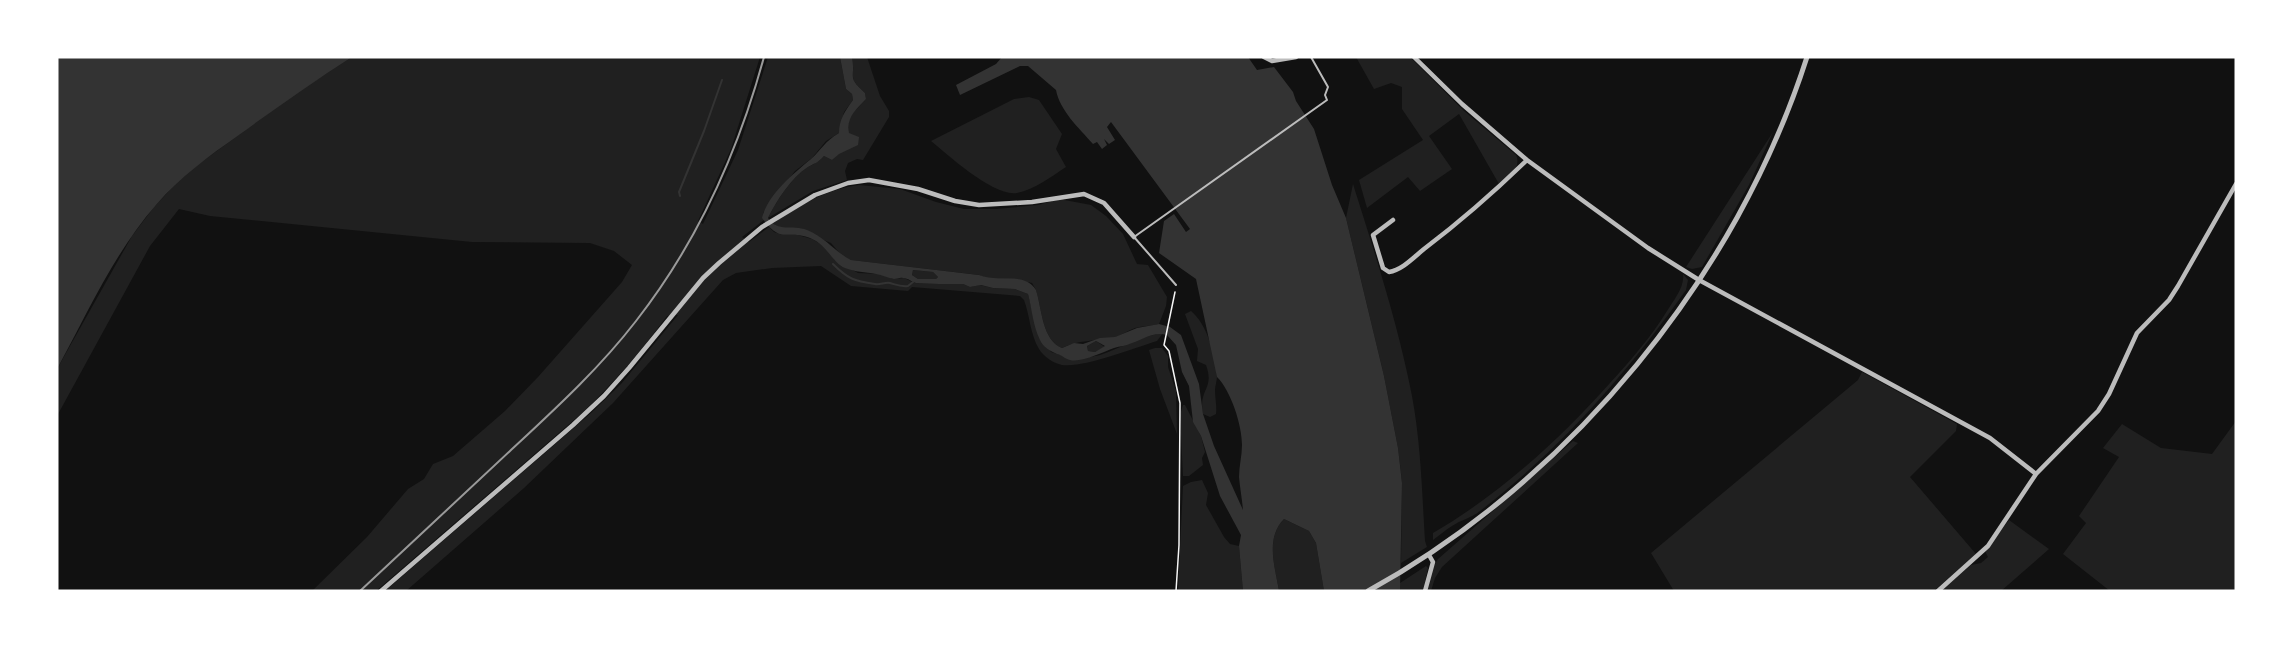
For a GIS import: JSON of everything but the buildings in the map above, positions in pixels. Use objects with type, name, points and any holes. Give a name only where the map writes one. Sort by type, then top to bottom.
[{"type":"street","points":[[1264,57],[1272,61],[1296,57]]},
{"type":"street","points":[[1414,57],[1462,104],[1527,160],[1648,248],[1699,280],[1990,438],[2037,474]]},
{"type":"street","points":[[1368,591],[1429,555],[1518,486],[1588,418],[1642,356],[1699,280],[1754,185],[1783,121],[1807,57]]},
{"type":"street","points":[[1393,220],[1373,235],[1383,268],[1389,272],[1400,268],[1453,227],[1489,197],[1527,160]]},
{"type":"street","points":[[381,591],[604,396],[630,368],[703,278],[773,219],[825,190],[869,180],[918,189],[955,201],[979,205],[1032,202],[1084,194],[1104,203],[1134,237]]},
{"type":"street","points":[[1938,591],[1988,546],[2037,474],[2104,403],[2137,333],[2169,300],[2236,184]]},
{"type":"street","points":[[1425,591],[1433,562],[1429,555]]},
{"type":"lane","points":[[1176,285],[1134,237],[1327,100],[1325,95],[1328,87],[1311,57]]},
{"type":"path","points":[[1176,285],[1164,345],[1169,351],[1180,404],[1179,545],[1176,591]]},
{"type":"shaded area","points":[[57,57],[352,57],[217,151],[165,195],[114,263],[57,369]]},
{"type":"shaded area","points":[[352,57],[760,57],[731,149],[698,221],[703,224],[738,150],[768,57],[840,57],[846,89],[852,94],[853,100],[844,112],[839,133],[826,141],[812,158],[795,171],[763,213],[764,220],[742,237],[749,242],[769,227],[774,232],[783,235],[798,235],[812,239],[826,247],[835,260],[858,273],[880,274],[893,279],[904,278],[915,283],[963,284],[970,287],[980,285],[1015,289],[1028,294],[1032,310],[1051,352],[1077,360],[1100,355],[1138,339],[1163,333],[1157,341],[1109,357],[1083,364],[1062,365],[1043,355],[1039,349],[1024,300],[1020,296],[912,287],[908,291],[851,286],[821,266],[772,268],[736,273],[723,280],[613,403],[524,488],[406,591],[385,591],[591,413],[621,384],[678,315],[667,316],[627,366],[582,413],[376,591],[312,591],[367,537],[408,489],[424,479],[433,464],[453,456],[505,411],[622,282],[632,265],[614,251],[590,243],[472,242],[210,216],[179,209],[150,246],[57,416],[57,369],[132,236],[154,207],[185,174],[302,89]]},
{"type":"shaded area","points":[[840,57],[852,57],[854,80],[865,93],[866,99],[853,114],[848,127],[849,133],[859,137],[858,145],[832,160],[824,156],[802,172],[790,183],[776,204],[768,218],[772,223],[781,227],[807,230],[825,240],[851,260],[1025,281],[1036,290],[1050,338],[1062,348],[1074,343],[1083,344],[1100,338],[1115,337],[1137,328],[1159,324],[1170,327],[1181,335],[1199,384],[1203,414],[1214,446],[1243,510],[1239,477],[1242,445],[1240,428],[1231,399],[1217,377],[1196,279],[1159,253],[1164,221],[1174,214],[1186,232],[1190,229],[1111,122],[1107,127],[1115,140],[1109,144],[1104,139],[1107,145],[1102,149],[1097,142],[1093,144],[1071,119],[1058,98],[1056,90],[1028,66],[1020,66],[960,95],[956,85],[996,64],[1002,57],[1248,57],[1257,70],[1274,67],[1293,92],[1296,101],[1314,129],[1332,185],[1346,218],[1384,376],[1398,448],[1402,483],[1400,591],[1324,591],[1316,543],[1309,531],[1284,519],[1278,527],[1273,544],[1279,591],[1243,591],[1239,546],[1241,535],[1220,496],[1201,436],[1193,422],[1189,386],[1182,372],[1176,345],[1167,335],[1153,335],[1086,359],[1070,360],[1049,350],[1041,342],[1028,294],[1015,289],[981,285],[970,287],[963,284],[916,283],[905,278],[894,279],[853,270],[841,266],[826,249],[810,238],[784,235],[774,231],[762,218],[765,209],[775,193],[789,178],[839,133],[843,116],[853,100],[852,94],[846,89]],"holes":[[[913,270],[933,272],[938,277],[918,279],[912,275]],[[1096,341],[1105,346],[1095,352],[1088,351],[1087,346]]]},
{"type":"shaded area","points":[[852,57],[867,57],[880,96],[889,111],[889,117],[863,160],[857,159],[848,163],[845,171],[847,180],[813,191],[768,218],[780,197],[796,177],[824,156],[832,160],[853,136],[848,133],[849,117],[866,99],[865,93],[853,77]]},
{"type":"shaded area","points":[[1356,57],[1410,57],[1463,110],[1516,155],[1516,168],[1499,184],[1459,114],[1429,136],[1452,169],[1420,191],[1408,177],[1367,208],[1359,180],[1423,140],[1402,109],[1402,87],[1391,83],[1374,89]]},
{"type":"shaded area","points":[[1029,97],[1039,100],[1062,134],[1056,149],[1066,167],[1030,189],[1017,193],[996,189],[972,174],[931,141],[1014,99]]},
{"type":"shaded area","points":[[1773,132],[1749,185],[1702,267],[1692,269],[1686,267]]},
{"type":"shaded area","points":[[1353,184],[1400,342],[1417,432],[1427,547],[1401,563],[1402,482],[1398,448],[1384,376],[1346,218]]},
{"type":"shaded area","points":[[859,185],[900,189],[964,209],[1038,205],[1059,199],[1091,205],[1106,216],[1123,234],[1137,264],[1148,265],[1167,297],[1159,324],[1135,328],[1113,338],[1080,342],[1062,348],[1050,338],[1032,283],[1008,278],[988,279],[979,275],[851,260],[842,256],[831,243],[793,228],[781,228],[772,224],[813,199],[836,190]]},
{"type":"shaded area","points":[[913,270],[933,272],[938,277],[918,279],[912,275]]},
{"type":"shaded area","points":[[1683,274],[1688,280],[1686,290],[1664,321],[1641,351],[1565,436],[1477,513],[1455,524],[1433,540],[1433,533],[1505,484],[1549,446],[1590,404],[1654,330],[1678,294]]},
{"type":"shaded area","points":[[1191,311],[1206,332],[1215,359],[1216,414],[1210,417],[1203,414],[1202,405],[1209,380],[1208,373],[1206,365],[1197,361],[1198,349],[1185,314]]},
{"type":"shaded area","points":[[1096,341],[1105,347],[1095,352],[1088,351],[1087,346]]},
{"type":"shaded area","points":[[1162,348],[1168,356],[1168,367],[1176,391],[1177,434],[1160,389],[1149,350]]},
{"type":"shaded area","points":[[1862,372],[1957,424],[1956,431],[1910,477],[1976,554],[1934,591],[1674,591],[1651,553],[1858,380]]},
{"type":"shaded area","points":[[1183,405],[1201,436],[1205,452],[1202,458],[1203,465],[1189,476],[1183,476],[1180,415]]},
{"type":"shaded area","points":[[2236,421],[2236,591],[2110,591],[2063,554],[2086,523],[2079,516],[2119,457],[2103,448],[2122,424],[2161,448],[2212,454]]},
{"type":"shaded area","points":[[1573,441],[1578,443],[1442,567],[1431,591],[1426,591],[1432,569],[1438,559]]},
{"type":"shaded area","points":[[1202,480],[1208,493],[1206,505],[1224,537],[1230,544],[1239,546],[1243,591],[1178,591],[1183,486]]},
{"type":"shaded area","points":[[1284,519],[1309,531],[1316,543],[1324,591],[1279,591],[1273,544],[1278,527]]},
{"type":"shaded area","points":[[2009,520],[2049,549],[2001,591],[1940,591],[1971,565],[1981,563],[1988,557],[1985,551]]},
{"type":"shaded area","points":[[1426,566],[1428,568],[1423,591],[1400,591],[1400,583]]},
{"type":"waterway","points":[[680,196],[679,192],[722,80]]},
{"type":"waterway","points":[[833,264],[847,276],[862,282],[903,286],[908,286],[913,282]]},
{"type":"railway","points":[[360,591],[559,405],[607,356],[636,321],[678,260],[713,195],[742,127],[764,57]]}]
